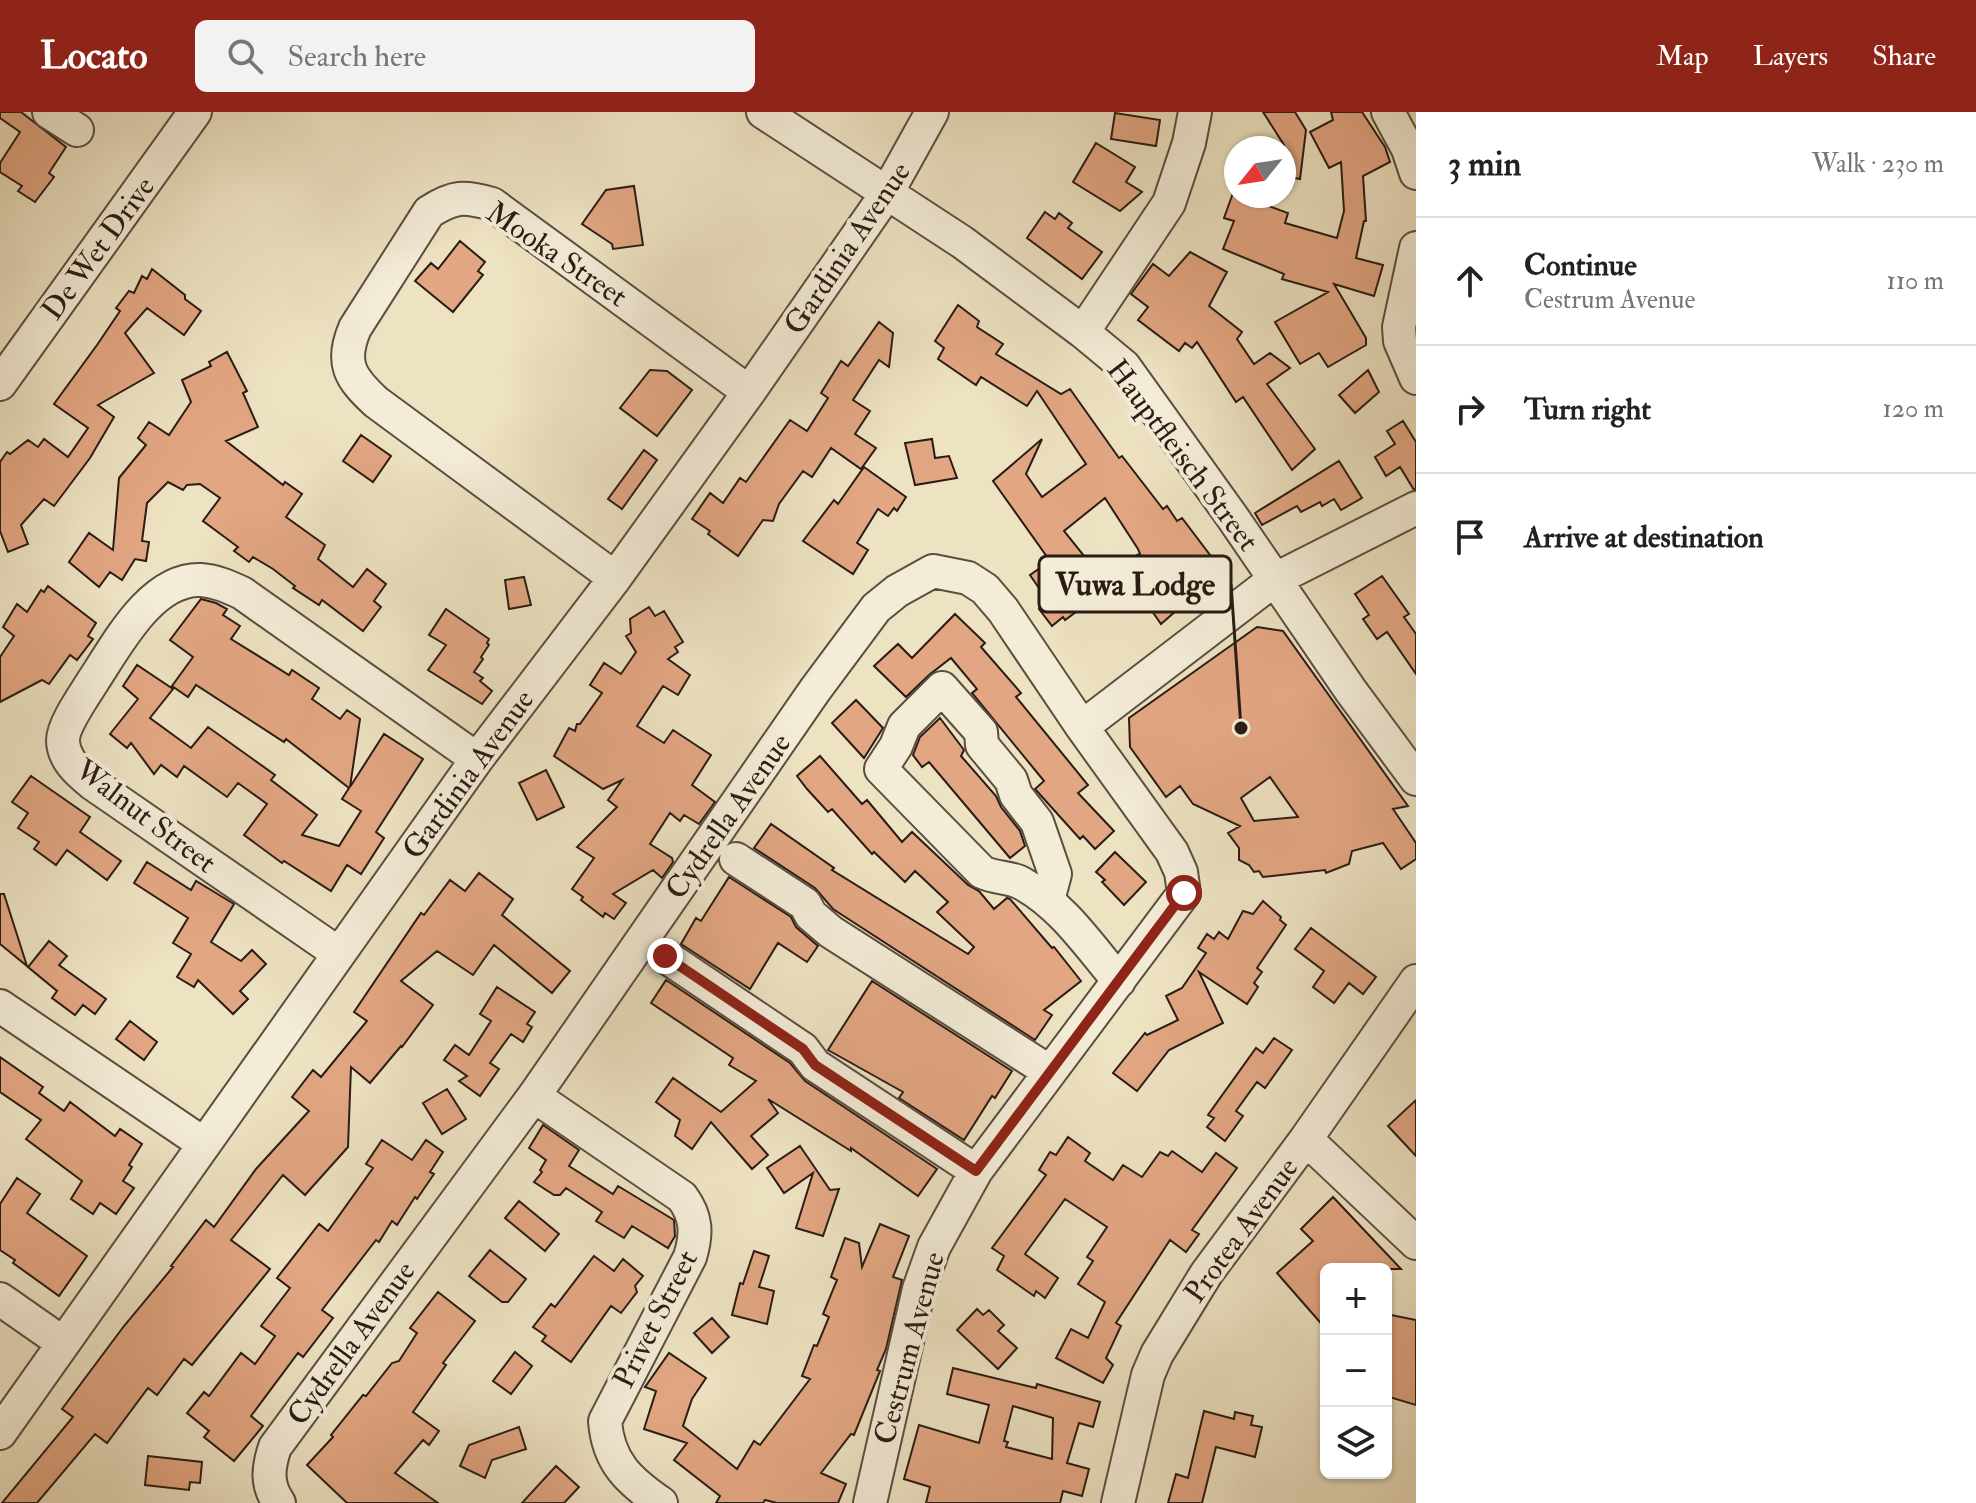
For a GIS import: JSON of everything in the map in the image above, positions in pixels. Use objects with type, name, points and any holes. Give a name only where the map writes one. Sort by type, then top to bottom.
[{"type":"street","points":[[49,112],[77,130]]},
{"type":"street","name":"De Wet Drive","points":[[0,384],[195,112]]},
{"type":"street","name":"Hauptfleisch Street","points":[[763,112],[962,242],[1124,366],[1416,779]]},
{"type":"street","name":"Gardinia Avenue","points":[[0,1433],[477,759],[615,578],[749,392],[887,193],[932,112]]},
{"type":"street","points":[[1083,332],[1169,203],[1189,143],[1195,112]]},
{"type":"street","points":[[1388,112],[1408,149],[1416,173]]},
{"type":"street","name":"Mooka Street","points":[[615,578],[376,402],[355,382],[348,363],[347,347],[355,328],[429,212],[448,200],[469,198],[492,204],[749,392]]},
{"type":"street","points":[[1416,248],[1399,327],[1400,341],[1416,378]]},
{"type":"street","points":[[1082,727],[1274,580],[1416,508]]},
{"type":"street","name":"Cydrella Avenue","points":[[279,1503],[268,1480],[275,1447],[534,1096],[815,690],[876,608],[897,591],[933,571],[968,578],[985,589],[1003,610],[1082,727]]},
{"type":"street","name":"Walnut Street","points":[[338,953],[93,784],[77,771],[66,756],[63,739],[69,723],[131,623],[161,594],[183,583],[199,580],[221,584],[242,593],[477,759]]},
{"type":"street","points":[[1048,900],[1055,874],[1037,822],[1016,795],[1011,780],[982,745],[981,732],[942,688],[904,726],[881,769],[982,872],[997,879],[1009,878],[1021,882],[1048,900],[1119,981]]},
{"type":"street","name":"Cestrum Avenue","points":[[870,1503],[919,1289],[934,1247],[976,1171],[1184,893],[1181,872],[1172,852],[1082,727]]},
{"type":"street","points":[[736,859],[805,904],[811,915],[831,932],[1050,1072]]},
{"type":"street","points":[[665,956],[803,1049],[815,1065],[976,1171]]},
{"type":"street","name":"Protea Avenue","points":[[1118,1503],[1148,1375],[1157,1354],[1206,1274],[1306,1139],[1416,981]]},
{"type":"street","points":[[0,1006],[204,1144]]},
{"type":"street","name":"Privet Street","points":[[534,1096],[682,1197],[695,1222],[695,1239],[690,1257],[605,1421],[614,1461],[637,1486],[661,1503]]},
{"type":"street","points":[[1306,1139],[1416,1243]]},
{"type":"street","points":[[0,1299],[63,1343]]},
{"type":"building","points":[[0,112],[21,112],[66,147],[49,173],[54,177],[35,202],[18,191],[22,186],[0,172],[0,163],[20,132],[0,118]]},
{"type":"building","points":[[1263,112],[1295,112],[1306,130],[1300,179],[1296,178],[1296,136],[1278,136]]},
{"type":"building","points":[[1331,112],[1362,112],[1385,147],[1390,162],[1363,176],[1366,221],[1356,258],[1383,265],[1374,296],[1334,284],[1366,338],[1366,345],[1328,367],[1319,353],[1300,364],[1275,322],[1328,292],[1282,279],[1284,274],[1223,249],[1234,221],[1224,218],[1228,208],[1274,208],[1288,213],[1285,223],[1337,238],[1344,211],[1341,162],[1329,168],[1310,132],[1333,120]]},
{"type":"building","points":[[1115,113],[1160,120],[1156,146],[1111,139]]},
{"type":"building","points":[[1096,143],[1135,167],[1126,182],[1142,192],[1120,211],[1073,182]]},
{"type":"building","points":[[634,186],[643,245],[613,249],[612,244],[582,224],[606,190]]},
{"type":"building","points":[[1045,212],[1055,219],[1059,213],[1072,223],[1068,228],[1102,252],[1082,279],[1027,238]]},
{"type":"building","points":[[460,241],[485,262],[478,271],[483,275],[453,312],[415,281],[431,263],[438,269]]},
{"type":"building","points":[[1190,252],[1227,272],[1209,306],[1242,332],[1237,339],[1254,364],[1270,353],[1290,368],[1267,384],[1315,449],[1292,470],[1243,397],[1236,402],[1197,342],[1192,348],[1185,343],[1179,351],[1138,320],[1148,307],[1131,294],[1153,264],[1169,276]]},
{"type":"building","points":[[152,269],[201,311],[184,335],[147,308],[125,333],[154,373],[98,405],[114,417],[90,458],[54,506],[44,499],[21,525],[28,544],[8,552],[0,531],[0,462],[7,452],[10,454],[28,440],[38,447],[44,439],[68,457],[88,428],[54,404],[120,311],[116,308],[129,291],[134,293],[142,276],[147,279]]},
{"type":"building","points":[[958,305],[979,321],[977,327],[1003,344],[996,354],[1061,394],[1070,389],[1119,458],[1122,456],[1163,509],[1167,506],[1177,521],[1182,518],[1210,555],[1207,558],[1216,570],[1194,585],[1193,596],[1161,624],[1131,581],[1146,569],[1137,555],[1140,554],[1138,549],[1105,498],[1064,531],[1101,577],[1073,599],[1080,609],[1065,620],[1063,617],[1052,626],[1039,609],[1046,604],[1030,575],[1050,561],[993,481],[1042,439],[1026,474],[1042,497],[1086,464],[1037,391],[1027,406],[981,377],[976,385],[938,359],[944,348],[935,341]]},
{"type":"building","points":[[879,322],[893,333],[889,367],[879,360],[853,400],[870,411],[855,434],[876,448],[861,469],[831,448],[812,477],[803,471],[779,504],[773,521],[763,520],[738,556],[692,519],[710,493],[723,503],[740,478],[746,482],[790,420],[807,431],[828,398],[821,393],[841,361],[848,366]]},
{"type":"building","points":[[227,352],[247,391],[243,393],[258,427],[226,441],[283,485],[285,482],[302,494],[286,517],[325,545],[318,559],[353,587],[367,569],[386,584],[374,601],[381,607],[363,631],[322,600],[319,605],[293,588],[295,586],[273,569],[253,557],[249,562],[234,551],[238,547],[203,521],[220,498],[200,484],[187,485],[183,490],[168,482],[147,503],[142,541],[149,542],[146,561],[135,559],[122,580],[110,572],[99,587],[69,562],[89,533],[113,550],[119,478],[146,445],[138,438],[149,422],[169,435],[191,402],[182,380],[211,366],[209,362]]},
{"type":"building","points":[[650,370],[667,371],[692,390],[657,436],[620,408]]},
{"type":"building","points":[[1368,370],[1379,392],[1355,413],[1339,395]]},
{"type":"building","points":[[1403,421],[1416,442],[1414,490],[1400,467],[1386,476],[1375,457],[1395,444],[1387,431]]},
{"type":"building","points":[[361,435],[391,456],[373,482],[343,461]]},
{"type":"building","points":[[932,439],[935,458],[949,456],[957,478],[915,485],[905,443]]},
{"type":"building","points":[[644,450],[657,460],[622,509],[608,499]]},
{"type":"building","points":[[1339,461],[1362,498],[1341,510],[1334,499],[1301,512],[1297,506],[1262,525],[1255,513]]},
{"type":"building","points":[[864,467],[906,497],[897,511],[894,508],[888,516],[878,509],[857,543],[868,550],[853,574],[803,541],[834,500],[838,504]]},
{"type":"building","points":[[1382,576],[1409,614],[1404,617],[1416,634],[1416,674],[1387,632],[1377,639],[1363,619],[1369,615],[1355,594]]},
{"type":"building","points":[[524,577],[531,605],[509,609],[505,580]]},
{"type":"building","points":[[48,586],[96,623],[88,636],[93,639],[77,660],[70,655],[49,684],[42,680],[0,702],[0,657],[14,636],[3,627],[17,604],[27,612],[41,590],[44,592]]},
{"type":"building","points":[[201,599],[227,609],[223,615],[240,626],[231,639],[289,675],[292,670],[319,688],[312,699],[340,719],[347,710],[360,719],[350,787],[384,734],[423,759],[376,832],[384,838],[361,874],[347,865],[331,891],[284,861],[282,863],[244,835],[267,804],[238,783],[227,797],[184,766],[177,777],[161,765],[154,774],[131,743],[127,748],[110,734],[138,699],[123,686],[137,665],[173,689],[150,718],[191,748],[208,727],[275,775],[271,780],[317,815],[302,835],[339,846],[361,811],[342,799],[349,788],[286,739],[284,742],[196,685],[188,697],[172,686],[193,657],[170,640]]},
{"type":"building","points":[[649,607],[655,616],[664,611],[683,642],[675,647],[678,652],[668,659],[690,675],[678,695],[663,686],[637,726],[664,743],[673,730],[711,755],[692,785],[715,802],[699,824],[684,815],[680,821],[670,813],[650,844],[672,858],[673,862],[662,878],[653,870],[613,894],[626,903],[614,919],[605,913],[603,917],[572,889],[594,858],[577,847],[617,807],[608,800],[622,780],[603,789],[554,756],[569,728],[575,731],[577,724],[602,693],[590,685],[604,663],[621,674],[636,652],[626,636],[631,633],[630,619]]},
{"type":"building","points":[[446,609],[489,639],[489,645],[481,657],[483,659],[474,672],[483,678],[480,681],[492,691],[482,704],[428,670],[446,645],[429,635]]},
{"type":"building","points":[[955,614],[985,643],[981,647],[1021,693],[1016,697],[1088,785],[1078,793],[1114,831],[1095,849],[1083,836],[1080,839],[1035,789],[1044,781],[972,693],[977,689],[951,658],[906,697],[874,666],[898,644],[912,658]]},
{"type":"building","points":[[1257,627],[1283,631],[1408,806],[1393,809],[1416,843],[1416,859],[1401,869],[1383,843],[1352,851],[1349,864],[1326,873],[1325,870],[1263,877],[1259,871],[1254,872],[1239,860],[1239,848],[1228,833],[1240,826],[1193,804],[1180,786],[1166,797],[1130,747],[1129,718]],"holes":[[[1270,777],[1298,817],[1254,821],[1241,798]]]},
{"type":"building","points":[[856,700],[883,728],[864,758],[832,723]]},
{"type":"building","points":[[940,718],[964,750],[961,756],[996,796],[1020,831],[1025,846],[1010,858],[929,762],[922,767],[913,755],[920,737]]},
{"type":"building","points":[[820,756],[862,804],[867,800],[902,842],[912,832],[968,885],[979,891],[994,909],[1007,898],[1010,899],[1081,981],[1044,1010],[1052,1015],[1035,1040],[833,909],[815,888],[754,848],[771,824],[834,868],[832,870],[968,954],[974,947],[937,912],[948,902],[915,871],[905,882],[874,852],[872,854],[832,809],[828,812],[807,789],[797,776]]},
{"type":"building","points":[[546,770],[564,807],[537,820],[519,783]]},
{"type":"building","points":[[31,776],[90,817],[80,832],[121,861],[107,880],[67,850],[56,865],[34,849],[39,842],[18,828],[28,813],[12,802]]},
{"type":"building","points":[[1115,852],[1146,882],[1124,905],[1096,872]]},
{"type":"building","points":[[147,862],[191,890],[196,881],[234,904],[211,942],[241,961],[252,950],[266,964],[240,991],[248,999],[233,1014],[198,980],[194,987],[177,977],[191,954],[173,943],[188,918],[134,883]]},
{"type":"building","points":[[479,873],[513,899],[502,915],[570,971],[552,993],[494,945],[473,975],[437,951],[401,981],[433,1005],[370,1083],[351,1067],[348,1147],[305,1195],[283,1175],[231,1240],[270,1269],[192,1365],[184,1359],[157,1395],[148,1388],[107,1443],[95,1434],[37,1503],[2,1503],[73,1417],[62,1409],[206,1220],[214,1227],[256,1169],[309,1111],[292,1097],[313,1070],[321,1077],[367,1021],[354,1012],[421,913],[424,915],[450,880],[465,891]]},
{"type":"building","points":[[729,877],[791,917],[796,927],[818,946],[807,962],[778,943],[750,989],[681,944],[696,918],[701,921]]},
{"type":"building","points":[[0,894],[4,894],[27,966],[0,944]]},
{"type":"building","points":[[1263,901],[1286,925],[1257,968],[1262,972],[1254,983],[1258,987],[1247,1004],[1199,972],[1223,1023],[1169,1050],[1137,1091],[1113,1073],[1145,1033],[1147,1035],[1178,1020],[1166,996],[1182,988],[1206,953],[1198,948],[1207,934],[1214,939],[1219,932],[1228,939],[1243,911],[1253,914]]},
{"type":"building","points":[[1311,928],[1376,977],[1363,994],[1349,983],[1334,1003],[1313,987],[1324,971],[1295,949]]},
{"type":"building","points":[[49,941],[67,956],[59,965],[106,999],[95,1014],[83,1005],[75,1015],[52,998],[57,991],[28,967]]},
{"type":"building","points":[[666,980],[790,1063],[805,1081],[937,1169],[918,1196],[851,1148],[851,1151],[768,1099],[778,1113],[751,1136],[768,1155],[752,1169],[711,1122],[692,1149],[675,1136],[680,1120],[656,1102],[673,1078],[721,1112],[756,1081],[729,1065],[733,1058],[651,1003]]},
{"type":"building","points":[[872,981],[1012,1071],[964,1140],[899,1098],[903,1092],[828,1050]]},
{"type":"building","points":[[497,987],[535,1012],[527,1024],[532,1027],[523,1042],[511,1034],[490,1063],[499,1069],[480,1096],[459,1081],[467,1076],[444,1060],[455,1045],[469,1055],[491,1021],[480,1014]]},
{"type":"building","points":[[130,1021],[157,1042],[144,1060],[116,1039]]},
{"type":"building","points":[[1274,1038],[1292,1050],[1265,1088],[1257,1082],[1236,1111],[1243,1116],[1225,1141],[1207,1127],[1214,1118],[1208,1115],[1256,1048],[1263,1053]]},
{"type":"building","points":[[0,1057],[43,1087],[39,1093],[64,1111],[70,1102],[115,1136],[120,1129],[142,1144],[123,1181],[134,1188],[116,1214],[100,1203],[93,1214],[71,1199],[82,1181],[26,1139],[41,1120],[0,1092]]},
{"type":"building","points":[[447,1089],[466,1119],[442,1134],[423,1103]]},
{"type":"building","points":[[1416,1100],[1416,1156],[1388,1126]]},
{"type":"building","points":[[543,1125],[579,1150],[569,1166],[613,1194],[618,1186],[674,1220],[675,1236],[668,1248],[632,1226],[624,1238],[596,1221],[602,1212],[566,1188],[560,1195],[554,1195],[534,1182],[546,1160],[529,1148]]},
{"type":"building","points":[[1068,1137],[1090,1153],[1085,1161],[1113,1180],[1123,1165],[1142,1177],[1160,1152],[1168,1156],[1172,1151],[1202,1172],[1216,1153],[1237,1168],[1192,1230],[1199,1234],[1186,1252],[1170,1240],[1116,1323],[1121,1326],[1106,1358],[1113,1365],[1103,1383],[1056,1358],[1071,1329],[1088,1338],[1105,1302],[1078,1284],[1093,1261],[1087,1257],[1107,1227],[1065,1199],[1025,1254],[1058,1278],[1045,1298],[1036,1291],[1034,1296],[997,1270],[1004,1256],[992,1248],[1046,1175],[1039,1170],[1050,1152],[1056,1155]]},
{"type":"building","points":[[382,1140],[412,1160],[426,1140],[443,1152],[430,1172],[434,1174],[417,1199],[415,1197],[397,1225],[392,1221],[379,1242],[376,1240],[322,1310],[333,1318],[303,1357],[298,1353],[251,1416],[263,1426],[234,1461],[204,1437],[209,1431],[187,1413],[204,1392],[209,1396],[241,1353],[255,1364],[275,1336],[261,1326],[290,1288],[277,1278],[319,1224],[328,1231],[373,1168],[366,1164]]},
{"type":"building","points":[[800,1146],[830,1190],[839,1189],[823,1236],[796,1228],[813,1173],[784,1193],[767,1168]]},
{"type":"building","points":[[17,1178],[40,1194],[27,1213],[87,1256],[59,1296],[0,1250],[0,1204]]},
{"type":"building","points":[[1333,1197],[1401,1269],[1392,1269],[1392,1263],[1320,1263],[1320,1322],[1277,1273],[1313,1241],[1301,1229]]},
{"type":"building","points":[[519,1201],[559,1234],[545,1251],[505,1218]]},
{"type":"building","points":[[880,1224],[909,1236],[893,1277],[902,1280],[886,1349],[877,1370],[880,1371],[854,1435],[851,1434],[821,1473],[846,1484],[838,1503],[777,1503],[765,1500],[763,1503],[716,1503],[720,1496],[674,1460],[687,1443],[644,1429],[656,1391],[645,1387],[669,1353],[706,1378],[692,1399],[683,1426],[737,1469],[754,1441],[760,1445],[810,1379],[802,1376],[829,1317],[823,1314],[837,1280],[831,1277],[845,1238],[859,1243],[862,1267]]},
{"type":"building","points":[[490,1250],[526,1279],[508,1302],[502,1302],[469,1276]]},
{"type":"building","points":[[754,1251],[769,1256],[759,1287],[774,1291],[767,1324],[732,1315],[740,1283],[743,1284]]},
{"type":"building","points":[[594,1256],[614,1271],[623,1259],[643,1276],[635,1286],[637,1292],[621,1313],[611,1306],[571,1362],[542,1341],[546,1336],[533,1327],[551,1304],[555,1307]]},
{"type":"building","points":[[438,1292],[475,1321],[443,1363],[446,1365],[413,1412],[439,1431],[429,1445],[423,1440],[395,1473],[438,1503],[347,1503],[307,1465],[333,1437],[331,1435],[363,1395],[366,1396],[392,1363],[399,1361],[417,1333],[410,1328]]},
{"type":"building","points":[[977,1309],[983,1315],[989,1310],[1004,1325],[998,1331],[1017,1348],[998,1369],[957,1330]]},
{"type":"building","points":[[1392,1315],[1416,1320],[1416,1405],[1392,1398]]},
{"type":"building","points":[[712,1318],[729,1337],[712,1353],[694,1333]]},
{"type":"building","points":[[515,1352],[532,1366],[511,1394],[493,1381]]},
{"type":"building","points":[[953,1368],[1036,1388],[1037,1384],[1100,1402],[1093,1427],[1079,1423],[1067,1463],[1089,1469],[1082,1496],[1063,1491],[1060,1503],[926,1503],[930,1487],[904,1479],[919,1425],[979,1443],[989,1405],[947,1394]],"holes":[[[1013,1406],[1053,1418],[1052,1459],[1006,1447],[1008,1442],[1004,1441]]]},
{"type":"building","points":[[1204,1411],[1234,1419],[1235,1412],[1253,1416],[1251,1425],[1262,1427],[1255,1457],[1216,1447],[1202,1503],[1168,1503],[1176,1474],[1188,1478]]},
{"type":"building","points":[[519,1427],[526,1449],[492,1460],[485,1478],[460,1466],[469,1445]]},
{"type":"building","points":[[148,1456],[202,1462],[200,1483],[190,1482],[189,1490],[145,1485]]},
{"type":"building","points":[[556,1466],[579,1487],[564,1503],[522,1503]]},
{"type":"place","name":"Vuwa Lodge","points":[[1241,728]]},
{"type":"route","points":[[665,956],[803,1049],[815,1065],[976,1171],[1184,893]]}]
